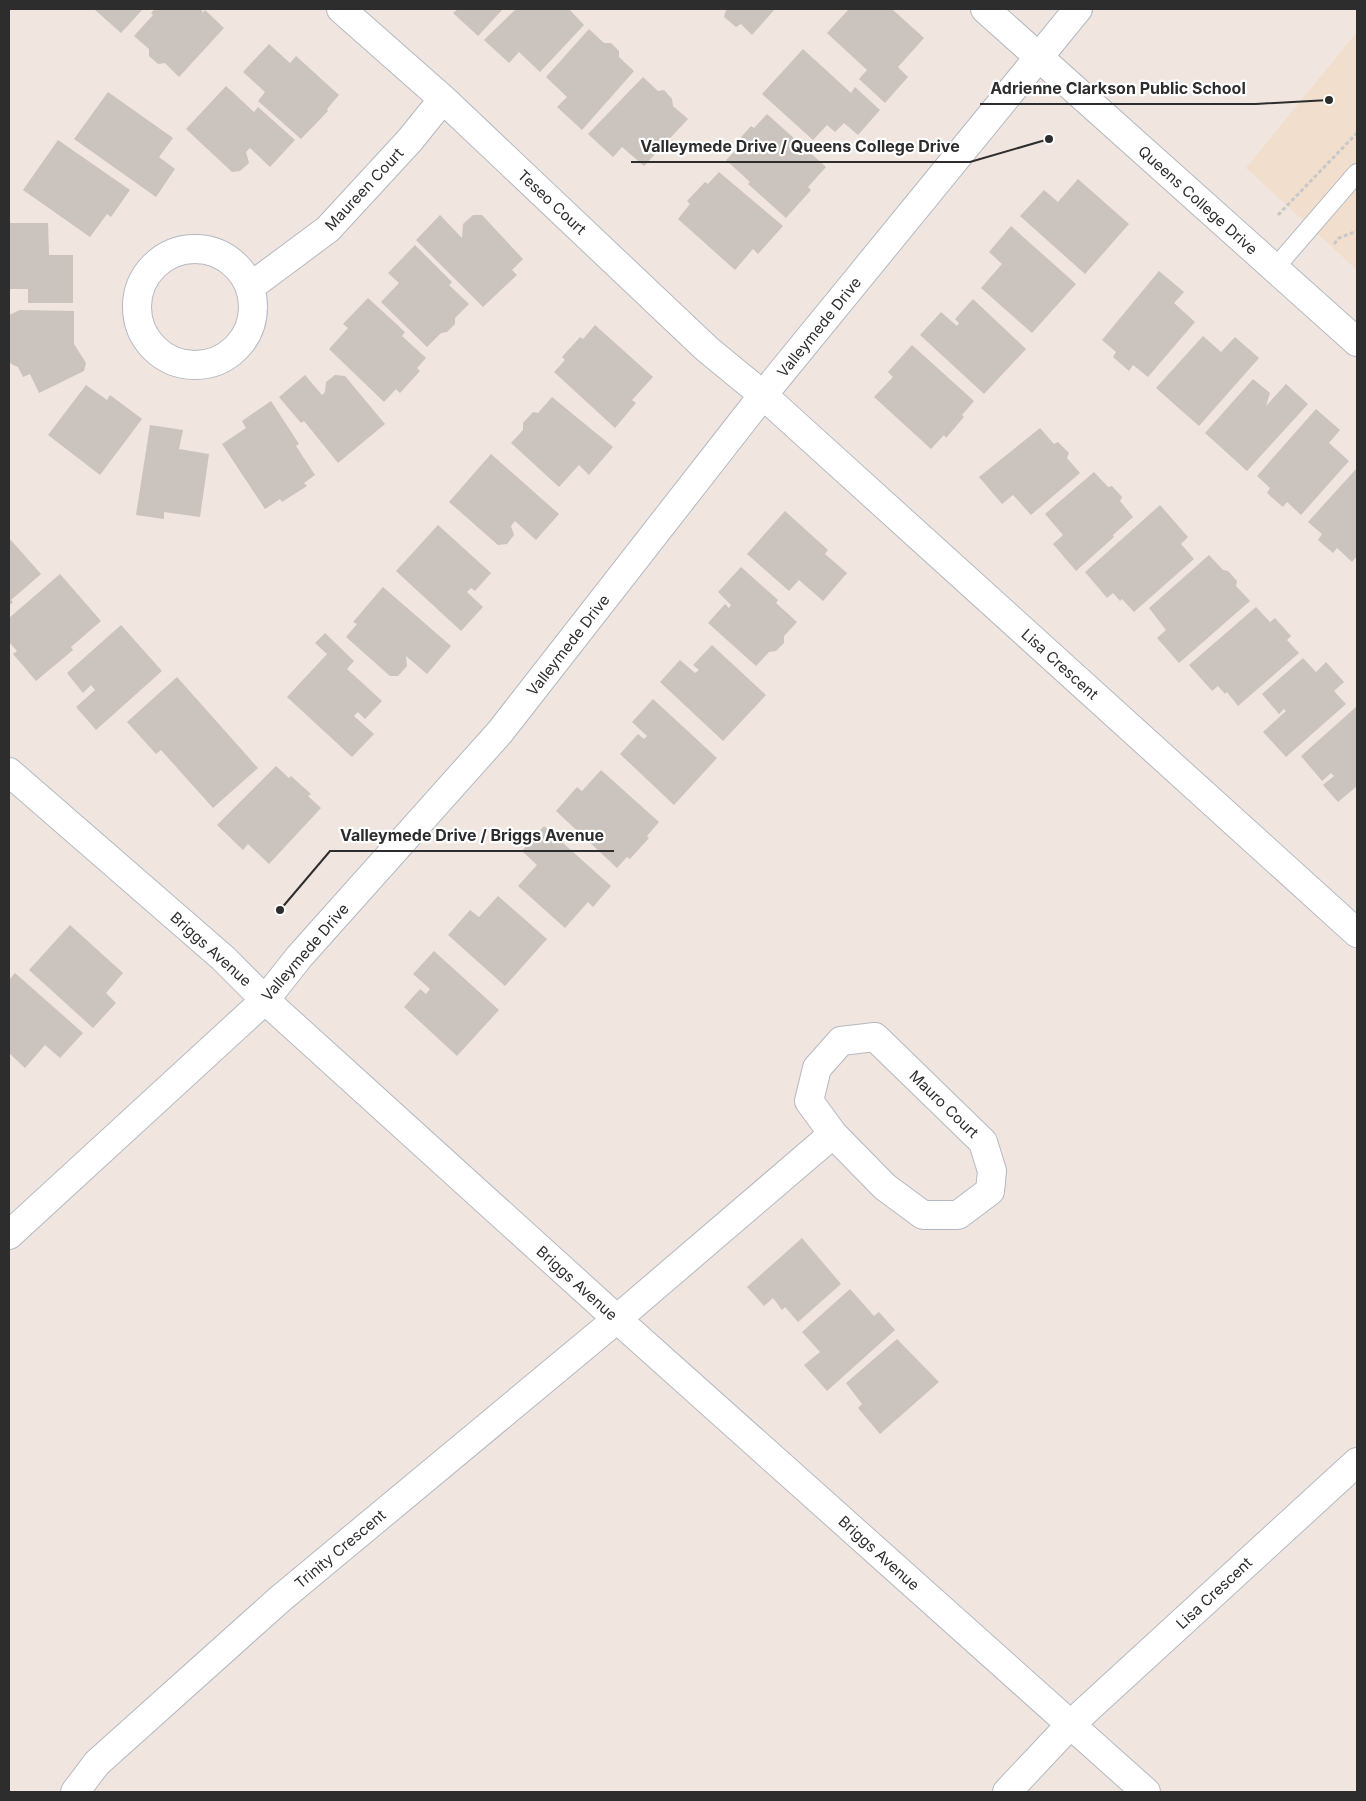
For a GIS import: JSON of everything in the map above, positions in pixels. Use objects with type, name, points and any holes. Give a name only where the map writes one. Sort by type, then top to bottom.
[{"type":"street","name":"Teseo Court","points":[[341,9],[443,99],[707,349],[764,395]]},
{"type":"street","name":"Queens College Drive","points":[[985,9],[1357,342]]},
{"type":"street","name":"Valleymede Drive","points":[[9,1236],[265,1000],[299,957],[500,732],[764,395],[1078,9]]},
{"type":"street","name":"Maureen Court","points":[[250,287],[328,229],[410,140],[443,99]]},
{"type":"street","points":[[189,248],[208,250],[226,257],[240,270],[250,287],[253,306],[250,325],[241,342],[227,356],[210,363],[190,365],[171,360],[155,350],[143,334],[137,316],[137,297],[143,279],[155,264],[171,253],[189,248]]},
{"type":"street","name":"Lisa Crescent","points":[[764,395],[1357,933]]},
{"type":"street","name":"Briggs Avenue","points":[[9,772],[223,958],[265,1000],[617,1319],[1146,1792]]},
{"type":"street","name":"Mauro Court","points":[[875,1037],[983,1142],[992,1171],[990,1191],[958,1215],[923,1215],[885,1186],[833,1134],[809,1101],[817,1068],[841,1041],[875,1037]]},
{"type":"street","points":[[617,1319],[833,1134]]},
{"type":"street","name":"Trinity Crescent","points":[[75,1792],[97,1763],[280,1600],[617,1319]]},
{"type":"street","name":"Lisa Crescent","points":[[1070,1724],[1357,1462]]},
{"type":"street","points":[[1007,1792],[1070,1724]]},
{"type":"lane","points":[[1275,268],[1351,189],[1357,173]]},
{"type":"path","points":[[1278,215],[1357,133]]},
{"type":"path","points":[[1328,249],[1340,238],[1357,231]]},
{"type":"shaded area","points":[[1357,32],[1357,270],[1246,168]]},
{"type":"building","points":[[94,9],[143,9],[121,33]]},
{"type":"building","points":[[155,9],[202,9],[202,13],[205,10],[224,28],[179,77],[165,63],[158,64],[149,56],[149,49],[134,36],[153,15],[151,13]]},
{"type":"building","points":[[458,9],[502,10],[478,36],[453,13]]},
{"type":"building","points":[[516,9],[569,9],[584,25],[540,72],[519,52],[509,63],[484,40]]},
{"type":"building","points":[[724,9],[775,9],[752,35],[741,24],[736,27],[724,17],[726,10]]},
{"type":"building","points":[[849,9],[892,9],[924,38],[898,67],[908,77],[885,103],[859,79],[867,70],[827,33]]},
{"type":"building","points":[[589,29],[604,43],[611,43],[619,51],[619,57],[634,71],[582,130],[557,107],[567,97],[546,77]]},
{"type":"building","points":[[269,44],[290,63],[296,56],[339,95],[327,109],[328,111],[301,139],[258,101],[265,92],[243,72]]},
{"type":"building","points":[[803,49],[851,93],[855,87],[880,110],[858,135],[844,123],[835,132],[827,125],[813,140],[762,94]]},
{"type":"building","points":[[643,77],[658,91],[664,90],[672,99],[673,106],[688,119],[644,166],[622,147],[613,157],[588,134]]},
{"type":"building","points":[[226,86],[254,112],[258,107],[295,140],[270,167],[250,148],[246,152],[249,163],[240,171],[232,172],[186,129]]},
{"type":"building","points":[[108,92],[173,138],[159,157],[175,169],[156,197],[74,139]]},
{"type":"building","points":[[767,114],[826,167],[808,187],[811,190],[786,218],[748,184],[750,182],[726,160],[738,148],[734,145],[751,126],[754,128]]},
{"type":"building","points":[[58,140],[130,190],[111,217],[107,214],[90,237],[23,190]]},
{"type":"building","points":[[719,172],[783,226],[758,254],[753,249],[735,270],[678,219],[690,204],[687,201],[705,182],[708,184]]},
{"type":"building","points":[[1078,179],[1129,224],[1085,274],[1020,216],[1044,190],[1058,202]]},
{"type":"building","points":[[440,215],[462,238],[463,224],[473,215],[482,215],[523,259],[512,270],[517,275],[483,307],[416,240]]},
{"type":"building","points":[[9,223],[48,223],[49,255],[73,255],[73,303],[28,303],[28,289],[9,289]]},
{"type":"building","points":[[1011,226],[1076,284],[1032,333],[981,288],[1002,264],[989,252]]},
{"type":"building","points":[[415,245],[452,282],[449,285],[469,304],[455,318],[455,324],[447,332],[441,333],[427,347],[381,302],[399,283],[388,273]]},
{"type":"building","points":[[1159,271],[1184,292],[1174,303],[1195,322],[1148,377],[1133,365],[1129,371],[1113,357],[1116,352],[1102,340]]},
{"type":"building","points":[[368,298],[405,332],[402,336],[426,358],[417,368],[420,371],[400,393],[396,389],[384,402],[329,349],[348,328],[343,324]]},
{"type":"building","points":[[973,299],[1026,349],[984,394],[920,335],[941,312],[957,326],[959,323],[955,319]]},
{"type":"building","points":[[20,310],[74,311],[74,344],[86,363],[84,371],[39,393],[30,374],[23,377],[18,367],[11,364],[9,360],[9,315]]},
{"type":"building","points":[[595,325],[653,377],[632,400],[636,403],[615,428],[554,372],[565,360],[562,357],[580,337],[583,339]]},
{"type":"building","points":[[1203,336],[1221,352],[1235,337],[1259,358],[1199,426],[1156,388]]},
{"type":"building","points":[[912,345],[974,401],[962,415],[964,417],[946,438],[944,435],[931,449],[874,397],[893,377],[888,372]]},
{"type":"building","points":[[305,375],[322,395],[325,392],[326,382],[335,375],[345,376],[385,424],[338,463],[304,421],[301,423],[279,397]]},
{"type":"building","points":[[1253,379],[1270,393],[1266,406],[1286,384],[1308,404],[1247,471],[1205,433]]},
{"type":"building","points":[[86,385],[107,400],[110,395],[142,419],[100,475],[48,435]]},
{"type":"building","points":[[552,397],[613,447],[589,475],[579,465],[559,487],[511,443],[523,430],[523,423],[533,412],[538,413]]},
{"type":"building","points":[[271,401],[299,444],[296,446],[315,475],[304,483],[307,486],[282,502],[280,499],[265,509],[222,444],[246,428],[242,421]]},
{"type":"building","points":[[1316,409],[1340,430],[1329,443],[1349,461],[1301,515],[1287,502],[1283,507],[1267,493],[1270,488],[1257,476]]},
{"type":"building","points":[[150,425],[183,430],[179,449],[209,454],[200,517],[164,512],[164,519],[136,515]]},
{"type":"building","points":[[1040,428],[1054,444],[1058,442],[1069,453],[1067,458],[1080,473],[1031,515],[1013,495],[1002,504],[979,477]]},
{"type":"building","points":[[491,454],[559,514],[536,540],[515,521],[511,526],[514,535],[507,544],[498,545],[449,502]]},
{"type":"building","points":[[1356,469],[1357,556],[1352,562],[1337,548],[1333,553],[1318,540],[1322,534],[1308,522]]},
{"type":"building","points":[[1094,472],[1108,487],[1112,486],[1122,497],[1120,501],[1133,517],[1076,571],[1053,544],[1063,535],[1045,514]]},
{"type":"building","points":[[1160,505],[1188,537],[1181,544],[1194,559],[1134,612],[1122,599],[1120,601],[1113,593],[1107,598],[1085,572]]},
{"type":"building","points":[[785,511],[828,550],[825,554],[847,573],[823,601],[799,580],[789,591],[747,554]]},
{"type":"building","points":[[438,525],[491,573],[475,591],[471,588],[467,592],[483,607],[461,631],[396,571]]},
{"type":"building","points":[[9,538],[41,574],[11,600],[13,602],[9,606]]},
{"type":"building","points":[[1209,555],[1237,581],[1236,586],[1250,601],[1179,663],[1157,638],[1166,630],[1149,608]]},
{"type":"building","points":[[741,567],[778,600],[776,603],[797,622],[784,636],[784,643],[776,651],[769,652],[756,666],[708,623],[725,604],[729,608],[731,605],[718,592]]},
{"type":"building","points":[[60,574],[101,621],[71,647],[73,650],[36,681],[13,654],[17,651],[9,642],[9,618]]},
{"type":"building","points":[[383,587],[451,646],[427,674],[406,656],[407,666],[398,676],[390,676],[346,637],[357,624],[353,622]]},
{"type":"building","points":[[1256,607],[1270,622],[1275,618],[1291,636],[1287,640],[1299,653],[1238,706],[1227,692],[1225,694],[1218,686],[1212,691],[1189,665]]},
{"type":"building","points":[[121,625],[162,671],[96,730],[76,707],[95,690],[91,685],[83,693],[67,673]]},
{"type":"building","points":[[325,633],[354,661],[347,669],[382,701],[365,719],[358,712],[354,716],[374,734],[352,757],[287,697],[327,654],[315,643]]},
{"type":"building","points":[[712,645],[766,695],[723,741],[660,682],[680,660],[695,673],[699,670],[693,665]]},
{"type":"building","points":[[1303,658],[1316,672],[1326,662],[1344,682],[1334,691],[1346,704],[1286,757],[1263,732],[1286,711],[1284,709],[1279,714],[1262,694]]},
{"type":"building","points":[[177,677],[258,768],[213,808],[161,750],[156,754],[127,722]]},
{"type":"building","points":[[653,699],[717,758],[674,805],[620,754],[638,734],[644,739],[647,736],[632,722]]},
{"type":"building","points":[[1357,706],[1357,786],[1338,802],[1323,785],[1334,776],[1331,773],[1322,781],[1301,756]]},
{"type":"building","points":[[276,766],[289,778],[291,776],[311,794],[308,796],[321,808],[269,864],[248,844],[243,850],[217,825]]},
{"type":"building","points":[[601,770],[659,822],[647,836],[649,838],[630,859],[627,857],[617,868],[556,811],[577,787],[582,791]]},
{"type":"building","points":[[544,826],[611,886],[593,907],[588,902],[565,928],[518,886],[537,865],[522,851]]},
{"type":"building","points":[[498,896],[547,939],[505,986],[448,935],[470,910],[479,917]]},
{"type":"building","points":[[70,925],[123,973],[106,993],[116,1003],[93,1028],[29,970]]},
{"type":"building","points":[[434,951],[499,1010],[457,1056],[404,1007],[420,989],[426,994],[430,989],[413,974]]},
{"type":"building","points":[[15,973],[83,1033],[60,1058],[45,1045],[25,1068],[9,1053],[9,980]]},
{"type":"building","points":[[802,1238],[841,1284],[798,1322],[785,1307],[782,1310],[773,1298],[764,1306],[747,1287]]},
{"type":"building","points":[[850,1289],[874,1316],[879,1312],[895,1330],[827,1391],[804,1365],[820,1352],[802,1332]]},
{"type":"building","points":[[897,1339],[939,1382],[880,1434],[858,1408],[862,1404],[846,1383]]},
{"type":"place","name":"Adrienne Clarkson Public School","points":[[1329,100]]},
{"type":"place","name":"Valleymede Drive / Queens College Drive","points":[[1049,139]]},
{"type":"place","name":"Valleymede Drive / Briggs Avenue","points":[[280,910]]}]
